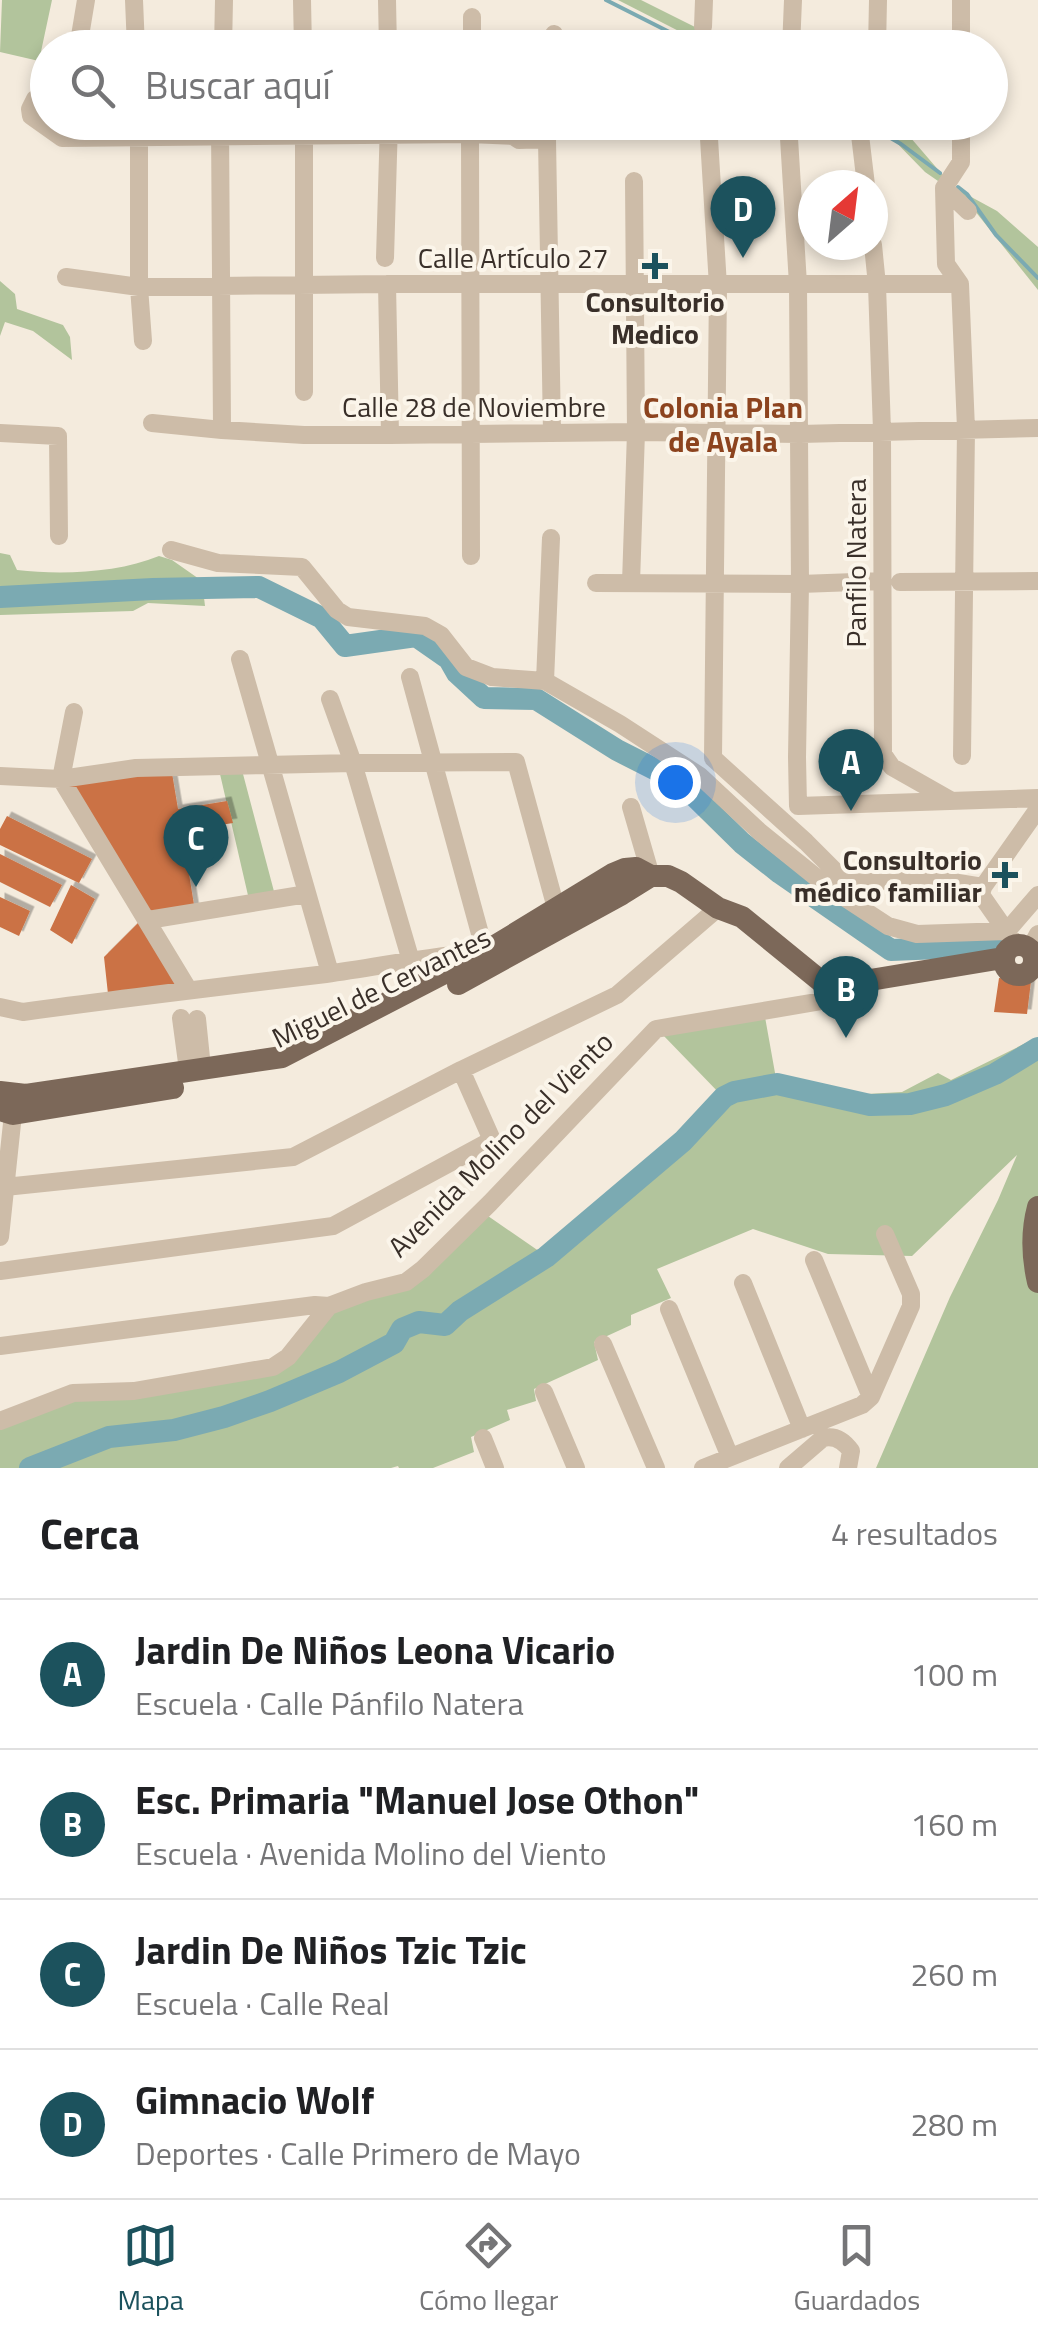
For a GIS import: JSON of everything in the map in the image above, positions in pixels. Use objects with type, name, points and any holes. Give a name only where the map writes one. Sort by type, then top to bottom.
[{"type":"main road","points":[[0,1092],[26,1095],[282,1057],[558,918],[624,869],[668,876],[718,908],[742,918],[825,994]]},
{"type":"main road","name":"Miguel de Cervantes","points":[[6,1112],[287,1071],[496,965],[558,918]]},
{"type":"main road","name":"Avenida Molino del Viento","points":[[825,994],[958,972],[1021,955]]},
{"type":"main road","points":[[1038,1207],[1033,1260],[1038,1282]]},
{"type":"street","points":[[81,30],[86,0]]},
{"type":"street","points":[[134,0],[135,30]]},
{"type":"street","points":[[223,30],[224,0]]},
{"type":"street","points":[[302,0],[303,30]]},
{"type":"street","points":[[387,0],[388,30]]},
{"type":"street","points":[[703,26],[704,0]]},
{"type":"street","points":[[791,30],[792,0]]},
{"type":"street","points":[[877,30],[878,0]]},
{"type":"street","points":[[961,0],[961,30]]},
{"type":"street","points":[[472,16],[472,30]]},
{"type":"street","points":[[139,140],[142,340]]},
{"type":"street","points":[[220,140],[222,430]]},
{"type":"street","points":[[304,140],[304,392]]},
{"type":"street","points":[[385,258],[389,140]]},
{"type":"street","points":[[470,140],[472,556]]},
{"type":"street","points":[[548,140],[552,433]]},
{"type":"street","points":[[709,140],[718,286],[713,758],[806,842],[836,884]]},
{"type":"street","points":[[789,140],[798,284],[798,806],[1038,798]]},
{"type":"street","points":[[860,140],[864,170]]},
{"type":"street","points":[[961,140],[961,162],[944,188],[946,264],[960,284],[966,429],[962,756]]},
{"type":"street","points":[[631,583],[636,432],[634,181]]},
{"type":"street","points":[[944,188],[968,211]]},
{"type":"street","name":"Panfilo Natera","points":[[874,260],[892,581],[883,754],[900,772],[954,802]]},
{"type":"street","points":[[354,284],[361,278],[386,277],[410,278],[423,285]]},
{"type":"street","name":"Calle Artículo 27","points":[[66,278],[139,286],[960,284]]},
{"type":"street","points":[[387,284],[390,435]]},
{"type":"street","name":"Calle 28 de Noviembre","points":[[152,423],[304,435],[800,434],[1038,428]]},
{"type":"street","points":[[0,433],[58,436],[59,536]]},
{"type":"street","points":[[545,681],[551,538]]},
{"type":"street","points":[[171,550],[218,563],[302,567],[337,610],[348,616],[425,626],[441,635],[466,667],[492,677],[545,681],[700,776],[760,832],[836,884],[888,926],[1021,955]]},
{"type":"street","points":[[596,583],[1038,582]]},
{"type":"street","points":[[240,659],[330,973]]},
{"type":"street","points":[[0,1006],[23,1012],[485,952],[410,677]]},
{"type":"street","points":[[330,699],[353,763],[410,961]]},
{"type":"street","points":[[74,712],[61,780],[188,989]]},
{"type":"street","points":[[0,776],[61,780],[136,768],[516,762],[558,918]]},
{"type":"street","points":[[630,807],[651,876]]},
{"type":"street","points":[[1021,955],[982,896],[983,886],[1038,809]]},
{"type":"street","points":[[836,884],[927,878],[983,886]]},
{"type":"street","points":[[148,920],[307,894]]},
{"type":"street","points":[[1021,955],[1038,895]]},
{"type":"street","points":[[2,1186],[294,1157],[617,995],[718,908]]},
{"type":"street","name":"Avenida Molino del Viento","points":[[0,1346],[329,1306],[406,1282],[477,1217],[656,1029],[825,994]]},
{"type":"street","points":[[189,1019],[195,1069]]},
{"type":"street","points":[[0,1270],[333,1226],[492,1140],[461,1070]]},
{"type":"street","points":[[0,1237],[6,1112]]},
{"type":"street","points":[[703,1468],[862,1405],[871,1397],[912,1306],[911,1294],[885,1234]]},
{"type":"street","points":[[814,1260],[871,1397]]},
{"type":"street","points":[[743,1283],[802,1429]]},
{"type":"street","points":[[0,1421],[72,1393],[134,1391],[273,1367],[288,1357],[329,1306]]},
{"type":"street","points":[[669,1309],[730,1457]]},
{"type":"street","points":[[603,1344],[656,1468]]},
{"type":"street","points":[[544,1392],[576,1468]]},
{"type":"street","points":[[788,1468],[830,1436],[851,1451],[848,1468]]},
{"type":"street","points":[[483,1438],[495,1468]]},
{"type":"green space","points":[[2,0],[52,0],[46,30],[30,30],[30,59],[0,52]]},
{"type":"green space","points":[[618,0],[641,0],[701,30],[677,30]]},
{"type":"green space","points":[[894,140],[913,140],[953,187],[997,211],[1038,247],[1038,290],[967,201],[925,172]]},
{"type":"green space","points":[[0,281],[15,294],[17,309],[63,325],[70,337],[72,360],[33,331],[5,322],[0,336]]},
{"type":"green space","points":[[0,553],[10,555],[17,570],[52,572],[108,569],[159,556],[172,560],[202,581],[205,606],[148,603],[133,611],[0,615]]},
{"type":"green space","points":[[220,774],[243,774],[276,899],[250,904]]},
{"type":"green space","points":[[765,1017],[777,1084],[849,1095],[902,1092],[938,1073],[951,1080],[1038,1037],[1038,1468],[876,1468],[1017,1155],[912,1256],[828,1254],[753,1229],[657,1269],[671,1298],[631,1315],[631,1325],[594,1342],[598,1360],[534,1389],[536,1401],[507,1410],[510,1420],[471,1437],[474,1452],[433,1468],[0,1468],[0,1429],[72,1400],[280,1369],[335,1310],[414,1285],[488,1216],[546,1256],[680,1143],[723,1097],[661,1033]]},
{"type":"building","points":[[172,773],[178,809],[227,801],[233,823],[182,831],[195,911],[151,916],[66,783]]},
{"type":"building","points":[[7,816],[92,859],[79,883],[0,845],[0,829]]},
{"type":"building","points":[[0,854],[62,885],[50,907],[0,882]]},
{"type":"building","points":[[71,885],[95,899],[72,944],[50,930]]},
{"type":"building","points":[[0,897],[30,911],[19,936],[0,927]]},
{"type":"building","points":[[142,919],[182,985],[108,994],[104,957]]},
{"type":"building","points":[[999,978],[1031,981],[1027,1014],[994,1012]]},
{"type":"waterway","points":[[606,0],[665,30]]},
{"type":"waterway","points":[[894,140],[940,173]]},
{"type":"waterway","points":[[958,187],[996,235],[1038,278]]},
{"type":"waterway","points":[[0,597],[259,587],[322,618],[345,646],[416,636],[449,659],[457,673],[484,698],[536,699],[617,750],[680,782],[742,843],[891,950],[1003,941]]},
{"type":"waterway","points":[[30,1468],[109,1437],[174,1430],[224,1417],[339,1372],[394,1343],[402,1329],[419,1322],[445,1325],[460,1311],[546,1257],[683,1141],[724,1097],[734,1092],[777,1084],[870,1105],[910,1104],[946,1095],[995,1074],[1038,1048]]},
{"type":"place","name":"Gimnacio Wolf","points":[[743,258]]},
{"type":"place","name":"Consultorio Medico","points":[[655,266]]},
{"type":"place","name":"Jardin De Niños Leona Vicario","points":[[851,811]]},
{"type":"place","name":"Consultorio médico familiar","points":[[1005,875]]},
{"type":"place","name":"Jardin De Niños Tzic Tzic","points":[[196,887]]},
{"type":"place","name":"Esc. Primaria \"Manuel Jose Othon\"","points":[[846,1038]]},
{"type":"district","name":"Colonia Plan de Ayala","points":[[723,424]]}]
